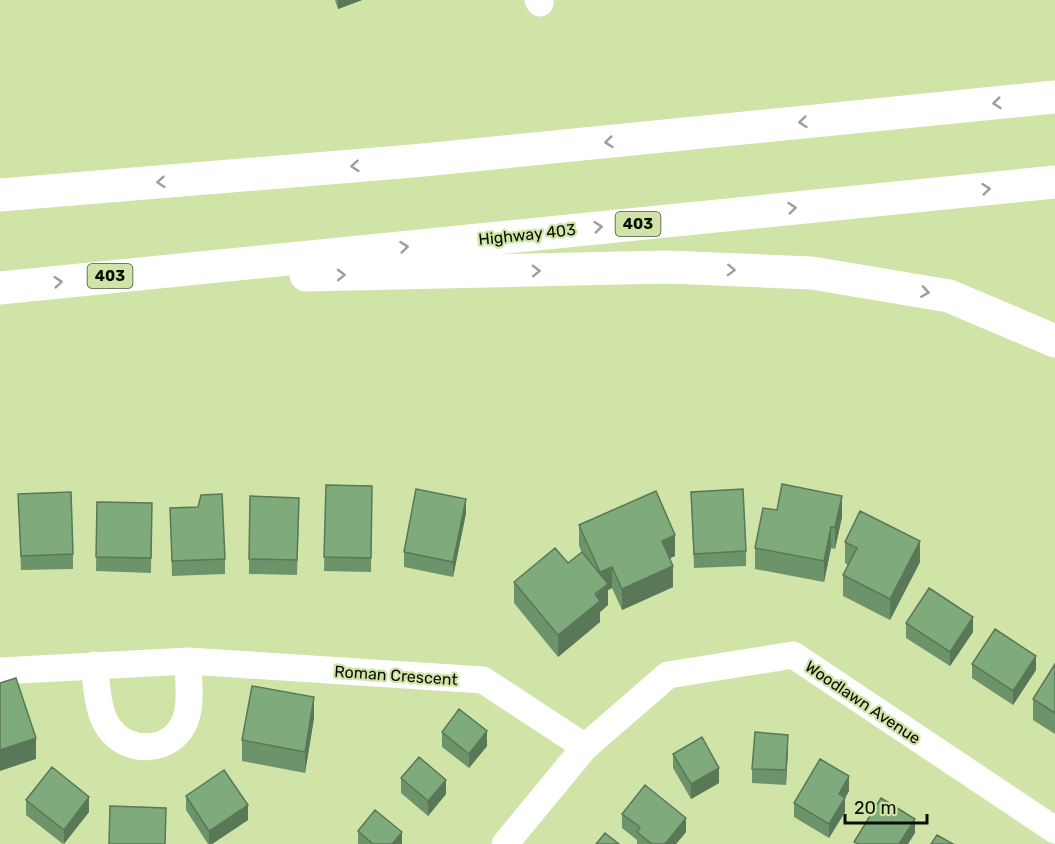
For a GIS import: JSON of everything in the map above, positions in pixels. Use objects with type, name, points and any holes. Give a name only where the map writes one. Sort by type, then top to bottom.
[{"type":"highway","points":[[0,195],[413,161],[1055,97]]},
{"type":"highway","name":"Highway 403","points":[[0,288],[1055,182]]},
{"type":"highway","points":[[221,265],[313,276],[668,267],[812,273],[949,296],[1055,341]]},
{"type":"street","name":"Woodlawn Avenue","points":[[505,844],[585,747],[668,675],[793,656],[1051,834]]},
{"type":"street","name":"Roman Crescent","points":[[0,671],[188,661],[483,680],[585,747]]},
{"type":"street","points":[[94,665],[102,712],[108,727],[118,738],[132,745],[148,747],[163,744],[175,736],[185,723],[189,708],[188,661]]},
{"type":"building","points":[[782,484],[842,496],[835,527],[831,527],[824,561],[755,548],[763,508],[777,510]]},
{"type":"building","points":[[326,485],[372,486],[371,558],[324,557]]},
{"type":"building","points":[[416,489],[466,499],[453,562],[404,552]]},
{"type":"building","points":[[743,489],[746,551],[694,554],[691,492]]},
{"type":"building","points":[[656,491],[675,535],[662,541],[673,566],[622,589],[612,567],[600,572],[579,525]]},
{"type":"building","points":[[71,492],[73,554],[21,556],[18,494]]},
{"type":"building","points":[[222,494],[225,559],[172,561],[170,508],[198,507],[201,495]]},
{"type":"building","points":[[250,496],[299,498],[297,560],[249,559]]},
{"type":"building","points":[[97,502],[152,503],[151,558],[96,557]]},
{"type":"building","points":[[860,511],[920,541],[890,599],[843,575],[857,548],[845,542]]},
{"type":"building","points":[[555,548],[568,563],[582,552],[608,584],[595,594],[600,601],[558,635],[514,582]]},
{"type":"building","points":[[929,588],[973,617],[950,652],[906,623]]},
{"type":"building","points":[[995,629],[1036,656],[1013,691],[972,664]]},
{"type":"building","points":[[1055,664],[1055,713],[1033,699]]},
{"type":"building","points":[[16,678],[36,738],[0,750],[0,683]]},
{"type":"building","points":[[252,686],[314,697],[305,752],[242,740]]},
{"type":"building","points":[[459,709],[487,731],[469,754],[442,732]]},
{"type":"building","points":[[755,732],[788,735],[786,770],[752,769]]},
{"type":"building","points":[[702,737],[719,768],[691,784],[673,754]]},
{"type":"building","points":[[419,757],[446,780],[428,801],[401,778]]},
{"type":"building","points":[[820,759],[849,776],[839,794],[845,798],[829,824],[794,803]]},
{"type":"building","points":[[52,767],[89,797],[64,830],[26,800]]},
{"type":"building","points":[[224,770],[248,805],[209,831],[186,796]]},
{"type":"building","points":[[645,785],[686,818],[665,844],[652,844],[637,832],[640,827],[622,814]]},
{"type":"building","points":[[881,798],[915,819],[899,844],[858,844],[854,842]]},
{"type":"building","points":[[110,806],[166,808],[165,844],[109,844]]},
{"type":"building","points":[[375,810],[402,832],[392,844],[373,844],[358,831]]},
{"type":"building","points":[[605,833],[619,844],[596,844]]},
{"type":"building","points":[[937,835],[953,844],[931,844]]}]
